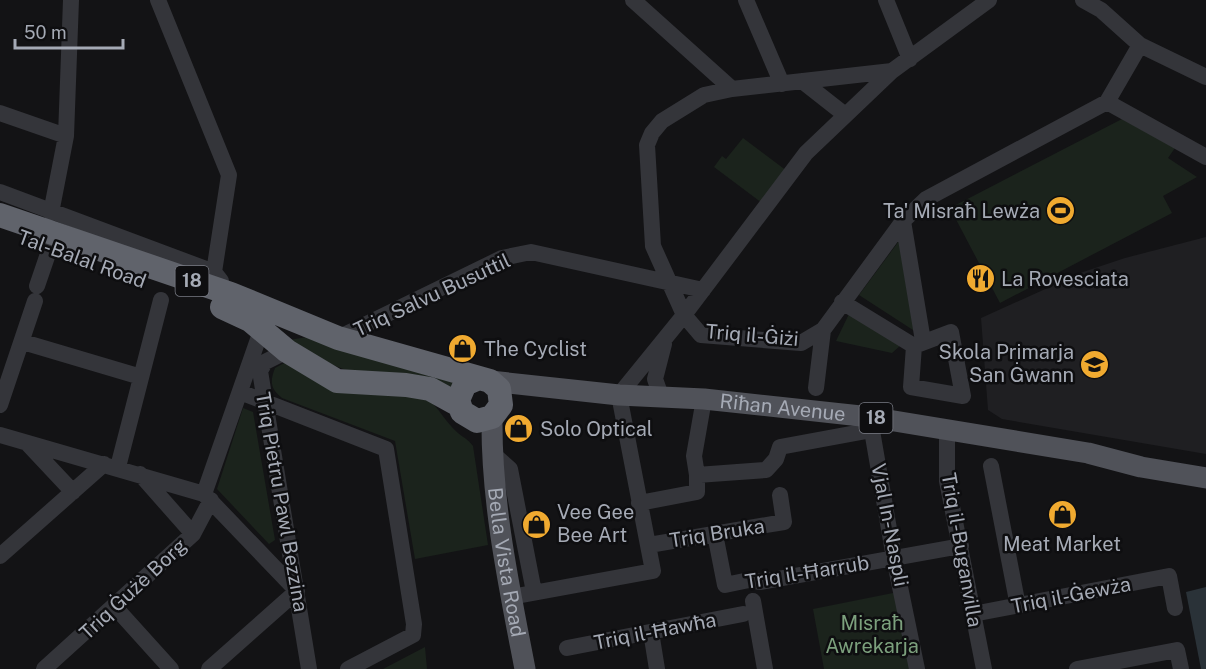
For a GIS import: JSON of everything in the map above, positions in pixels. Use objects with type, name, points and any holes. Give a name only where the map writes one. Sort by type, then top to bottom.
[{"type":"highway","name":"Tal-Balal Road","points":[[0,215],[210,279],[231,294],[338,338],[485,379]]},
{"type":"highway","name":"Tal-Balal Road","points":[[0,229],[232,310],[250,320],[287,351],[337,381],[406,385],[430,389],[480,413]]},
{"type":"highway","points":[[485,379],[501,394],[480,413],[461,388],[470,380],[485,379]]},
{"type":"main road","name":"18","points":[[485,379],[619,394]]},
{"type":"main road","name":"18","points":[[480,413],[513,398],[563,388]]},
{"type":"main road","name":"Riħan Avenue","points":[[619,394],[704,399],[871,423],[947,430],[1088,453],[1141,467],[1206,475]]},
{"type":"main road","name":"Bella Vista Road","points":[[480,413],[492,453],[497,507],[525,669]]},
{"type":"street","points":[[51,213],[66,136],[71,0]]},
{"type":"street","points":[[158,0],[229,175],[210,279]]},
{"type":"street","points":[[633,0],[732,88]]},
{"type":"street","points":[[746,0],[782,84]]},
{"type":"street","points":[[886,0],[910,59]]},
{"type":"street","points":[[512,597],[653,572],[619,394],[704,290],[806,153],[892,70],[989,0]]},
{"type":"street","points":[[1083,0],[1104,5],[1140,45],[1206,77]]},
{"type":"street","points":[[816,388],[824,330],[842,302],[903,221],[926,199],[1107,102],[1140,45]]},
{"type":"street","points":[[684,315],[653,246],[647,145],[652,133],[662,121],[704,95],[732,88],[892,70]]},
{"type":"street","points":[[836,77],[855,85],[862,97]]},
{"type":"street","points":[[802,81],[844,114]]},
{"type":"street","points":[[1107,102],[1204,150]]},
{"type":"street","points":[[0,113],[66,136]]},
{"type":"street","name":"Tal-Balal Road","points":[[0,192],[210,279]]},
{"type":"street","points":[[842,302],[918,343],[903,221]]},
{"type":"street","points":[[0,405],[22,342],[50,248]]},
{"type":"street","name":"Triq Salvu Busuttil","points":[[338,338],[502,258],[531,252],[704,290]]},
{"type":"street","points":[[0,556],[73,492],[111,465],[141,377],[161,300]]},
{"type":"street","name":"Triq il-Ġiżi","points":[[684,315],[701,335],[801,343],[824,330]]},
{"type":"street","name":"Triq Ġużè Borg","points":[[44,669],[116,607],[193,534],[261,331]]},
{"type":"street","points":[[662,396],[655,379],[667,334]]},
{"type":"street","points":[[22,342],[141,377]]},
{"type":"street","name":"Triq Pietru Pawl Bezzina","points":[[287,351],[265,362],[260,371],[309,669]]},
{"type":"street","points":[[240,393],[386,449],[414,624],[413,635],[348,669]]},
{"type":"street","points":[[639,503],[697,492],[698,475],[694,456],[704,399]]},
{"type":"street","points":[[698,475],[766,470],[776,459],[780,447],[871,423]]},
{"type":"street","name":"Vjal In-Naspli","points":[[871,423],[894,558],[917,669]]},
{"type":"street","name":"Triq il-Buganvilla","points":[[947,430],[947,481],[984,669]]},
{"type":"street","points":[[0,435],[139,473],[207,497],[297,591],[209,669]]},
{"type":"street","points":[[27,442],[73,492]]},
{"type":"street","points":[[492,453],[510,469],[534,592]]},
{"type":"street","points":[[991,466],[1018,606]]},
{"type":"street","points":[[139,473],[193,534]]},
{"type":"street","name":"Triq Bruka","points":[[649,545],[784,522],[780,495]]},
{"type":"street","name":"Triq il-Ħarrub","points":[[715,534],[725,585],[749,580],[761,582],[961,546]]},
{"type":"street","name":"Triq il-Ġewża","points":[[973,614],[1169,576],[1175,608]]},
{"type":"street","points":[[116,607],[171,669]]},
{"type":"street","name":"Triq il-Ħawħa","points":[[567,648],[651,632],[748,608],[765,669]]},
{"type":"street","points":[[651,632],[657,669]]},
{"type":"street","points":[[1077,669],[1177,650],[1181,669]]},
{"type":"shaded area","name":"Skola Primarja San Ġwann","points":[[1206,237],[1206,454],[1002,419],[988,410],[981,318],[1083,272],[1125,258]]},
{"type":"shaded area","points":[[1206,587],[1206,669],[1201,669],[1186,592]]},
{"type":"green space","name":"Ta' Misraħ Lewża","points":[[1122,119],[1175,148],[1168,158],[1197,177],[1163,196],[1172,213],[1000,303],[950,208]]},
{"type":"green space","points":[[743,138],[787,171],[762,203],[714,167],[722,156],[726,159]]},
{"type":"green space","points":[[899,241],[916,332],[859,295]]},
{"type":"green space","points":[[849,314],[901,345],[892,353],[836,341]]},
{"type":"green space","points":[[307,337],[459,380],[452,393],[346,370],[319,360],[289,340]]},
{"type":"green space","points":[[286,362],[427,398],[454,429],[473,446],[488,545],[415,559],[395,441],[282,398],[273,388],[272,377],[275,368]]},
{"type":"green space","points":[[243,408],[253,412],[275,540],[269,544],[217,489]]},
{"type":"green space","name":"Misraħ Awrekarja","points":[[903,591],[917,669],[824,669],[813,609]]},
{"type":"green space","points":[[425,647],[427,669],[383,669]]},
{"type":"place","name":"Ta' Misraħ Lewża","points":[[1061,211]]},
{"type":"place","name":"La Rovesciata","points":[[980,279]]},
{"type":"place","name":"The Cyclist","points":[[463,349]]},
{"type":"place","name":"Skola Primarja San Ġwann","points":[[1095,364]]},
{"type":"place","name":"Solo Optical","points":[[519,429]]},
{"type":"place","name":"Meat Market","points":[[1062,514]]},
{"type":"place","name":"Vee Gee Bee Art","points":[[536,524]]}]
